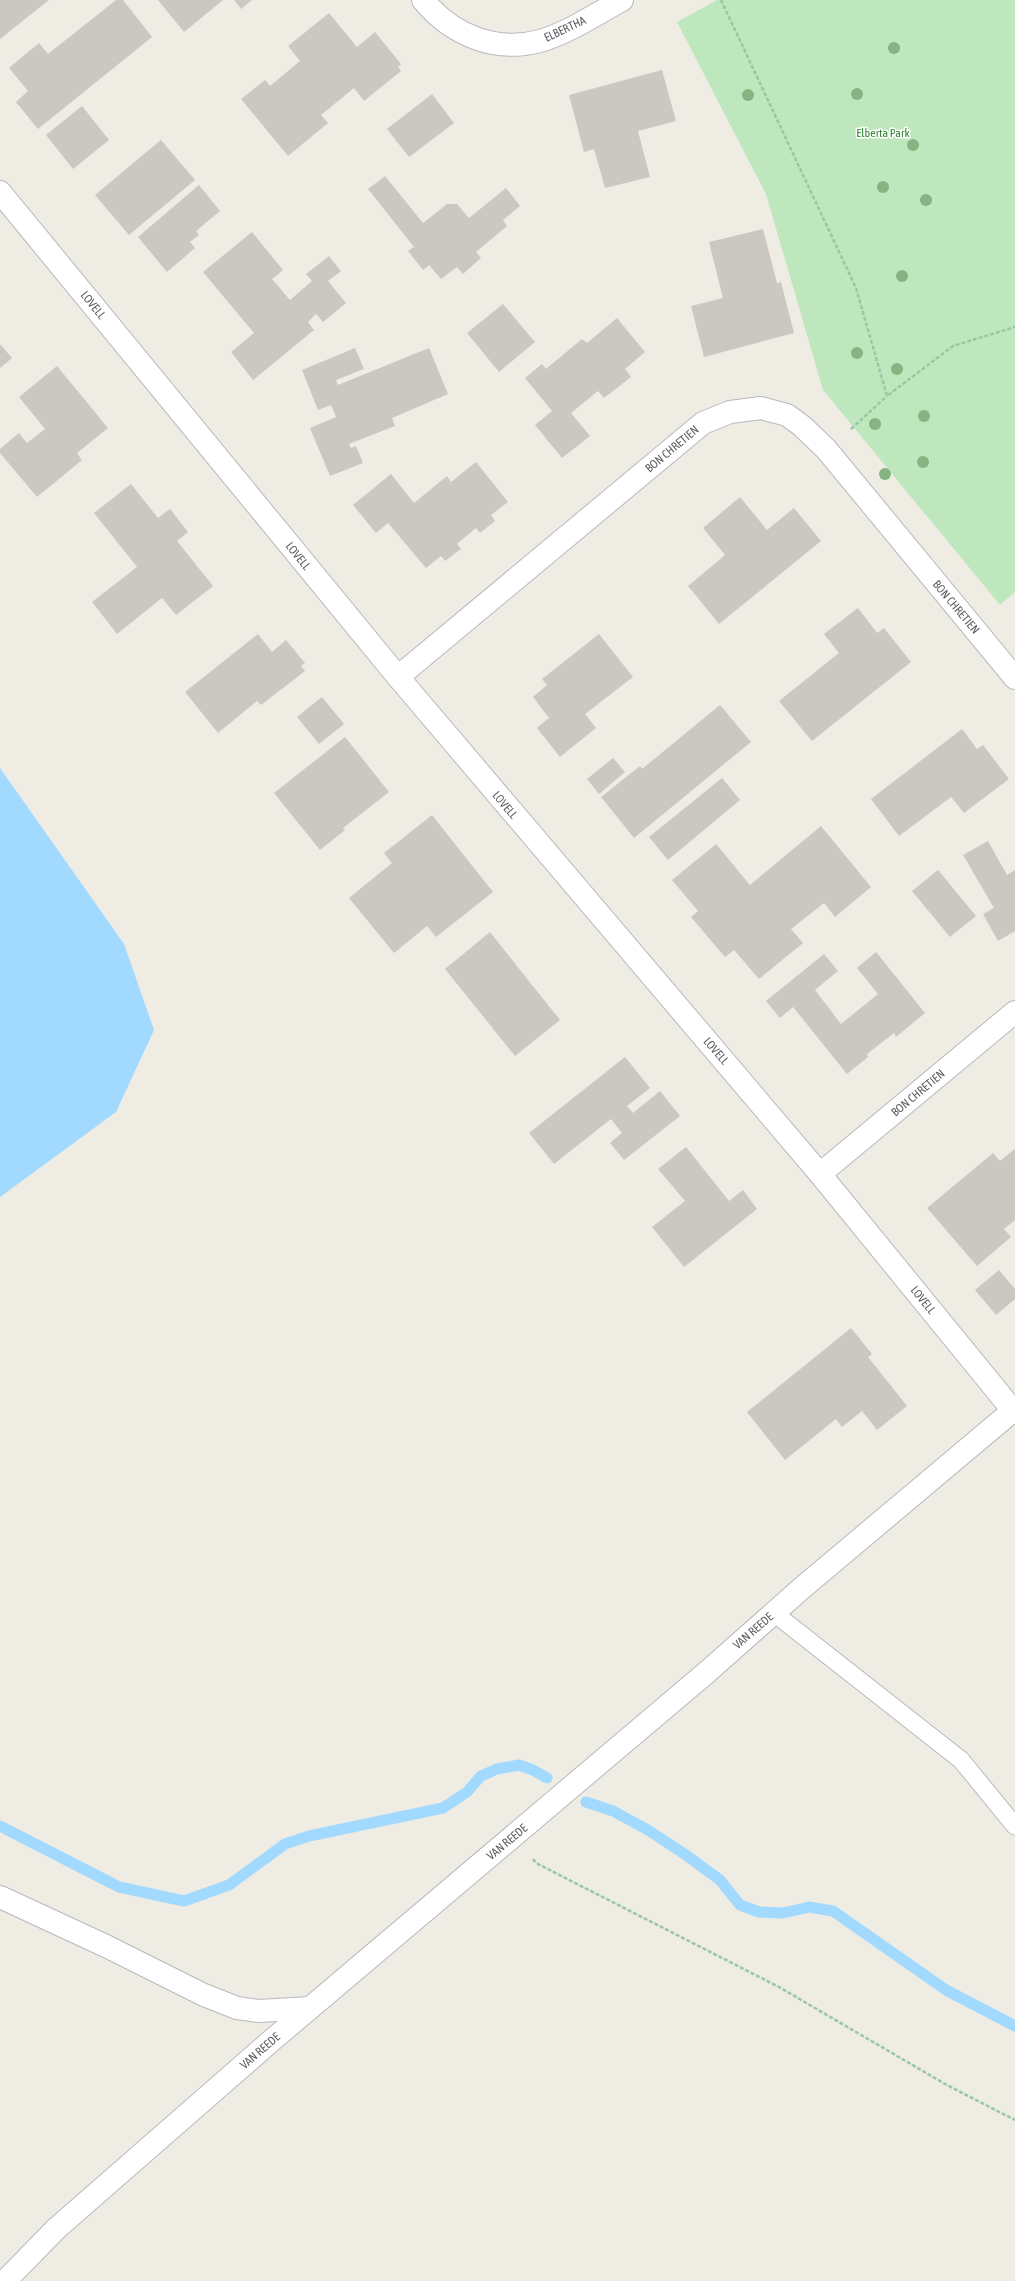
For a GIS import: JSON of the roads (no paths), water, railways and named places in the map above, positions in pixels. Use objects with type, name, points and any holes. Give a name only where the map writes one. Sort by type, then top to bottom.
[{"type":"street","name":"ELBERTHA","points":[[423,0],[432,12],[461,33],[484,42],[514,45],[540,41],[622,0]]},
{"type":"street","name":"LOVELL","points":[[0,192],[398,677],[820,1174],[1014,1411]]},
{"type":"street","name":"BON CHRETIEN","points":[[398,677],[703,423],[730,412],[761,408],[787,415],[826,450],[1015,678]]},
{"type":"street","name":"BON CHRETIEN","points":[[820,1174],[1015,1012]]},
{"type":"street","name":"VAN REEDE","points":[[5,2281],[57,2228],[310,2008],[515,1835],[802,1588],[1014,1411]]},
{"type":"street","points":[[0,1896],[108,1947],[204,1995],[238,2008],[259,2011],[310,2008]]},
{"type":"lane","points":[[774,1613],[961,1760],[1015,1826]]},
{"type":"water","points":[[0,768],[124,944],[154,1030],[116,1112],[0,1197]]},
{"type":"waterway","points":[[0,1826],[119,1887],[184,1901],[229,1885],[285,1844],[309,1836],[443,1808],[467,1792],[481,1776],[497,1769],[519,1765],[533,1770],[547,1778]]},
{"type":"waterway","points":[[586,1802],[613,1811],[648,1830],[686,1855],[720,1880],[740,1905],[759,1912],[783,1913],[809,1907],[833,1911],[946,1990],[1015,2026]]},
{"type":"park label","name":"Elberta Park","points":[[883,133]]}]
